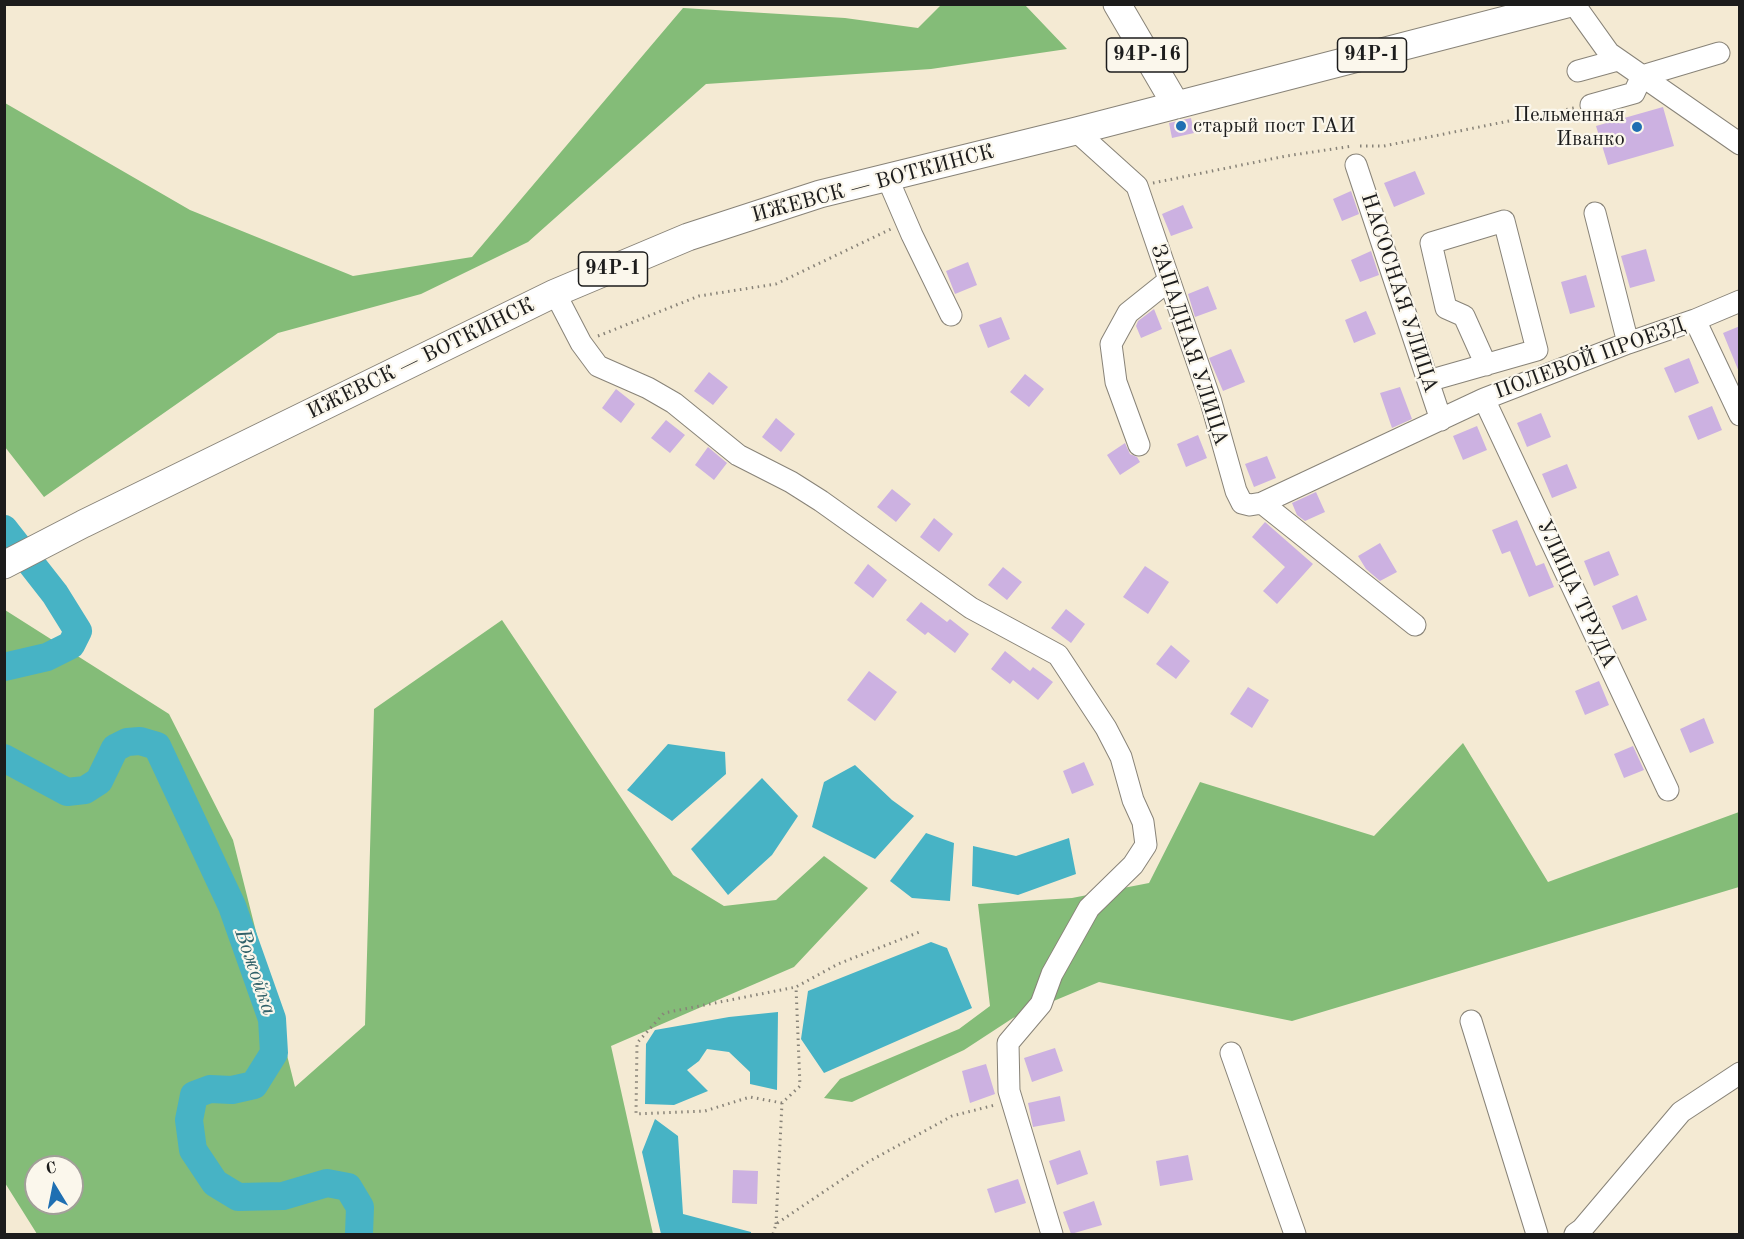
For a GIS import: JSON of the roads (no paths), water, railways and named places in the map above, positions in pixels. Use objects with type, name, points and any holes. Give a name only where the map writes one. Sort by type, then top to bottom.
[{"type":"main road","name":"94Р-16","points":[[1117,4],[1176,105]]},
{"type":"main road","name":"ИЖЕВСК — ВОТКИНСК","points":[[4,565],[555,293],[688,237],[820,194],[1076,131],[1567,4]]},
{"type":"street","points":[[1574,4],[1609,53],[1740,144]]},
{"type":"street","points":[[1591,105],[1634,93],[1642,76],[1719,53]]},
{"type":"street","points":[[1578,71],[1618,60]]},
{"type":"street","name":"ЗАПАДНАЯ УЛИЦА","points":[[1076,131],[1137,186],[1211,402],[1236,490],[1252,503]]},
{"type":"street","name":"НАСОСНАЯ УЛИЦА","points":[[1356,165],[1441,420]]},
{"type":"street","points":[[887,177],[951,315]]},
{"type":"street","points":[[1595,213],[1628,343]]},
{"type":"street","points":[[1428,381],[1486,365],[1537,350],[1504,222],[1431,243],[1446,308],[1464,316],[1486,365]]},
{"type":"street","points":[[1139,445],[1116,382],[1111,344],[1128,313],[1168,281]]},
{"type":"street","points":[[555,293],[581,343],[598,366],[648,388],[674,403],[738,455],[791,482],[821,501],[971,608],[1058,655],[1106,728],[1121,756],[1133,800],[1143,822],[1146,845],[1133,866],[1089,908],[1052,974],[1041,1004],[1008,1043],[1009,1091],[1052,1234]]},
{"type":"street","name":"ПОЛЕВОЙ ПРОЕЗД","points":[[1252,503],[1484,399],[1740,301]]},
{"type":"street","points":[[1695,320],[1740,415]]},
{"type":"street","name":"УЛИЦА ТРУДА","points":[[1484,399],[1668,790]]},
{"type":"street","points":[[1252,503],[1415,625]]},
{"type":"street","points":[[1471,1021],[1537,1234]]},
{"type":"street","points":[[1231,1053],[1295,1234]]},
{"type":"street","points":[[1575,1234],[1582,1229],[1681,1112],[1740,1073]]},
{"type":"water","points":[[668,744],[725,752],[726,774],[672,821],[627,790]]},
{"type":"water","points":[[855,765],[892,800],[914,816],[875,859],[812,827],[824,782]]},
{"type":"water","points":[[762,778],[798,816],[772,855],[728,895],[691,849]]},
{"type":"water","points":[[926,833],[954,843],[950,901],[912,898],[890,881]]},
{"type":"water","points":[[1069,838],[1076,874],[1018,895],[972,886],[973,846],[1016,856]]},
{"type":"water","points":[[931,942],[947,948],[972,1008],[824,1073],[801,1039],[808,991]]},
{"type":"water","points":[[778,1012],[777,1090],[750,1084],[750,1072],[729,1052],[707,1049],[699,1061],[687,1070],[708,1091],[674,1105],[645,1104],[646,1044],[655,1030],[729,1017]]},
{"type":"water","points":[[655,1119],[678,1136],[683,1214],[751,1232],[751,1234],[661,1234],[642,1152]]},
{"type":"waterway","name":"Вожойка","points":[[4,529],[55,594],[78,631],[71,645],[47,657],[4,667]]},
{"type":"waterway","name":"Вожойка","points":[[4,758],[67,792],[85,790],[99,781],[115,748],[127,742],[140,741],[157,746],[232,906],[272,1019],[274,1053],[254,1085],[232,1090],[210,1089],[194,1095],[189,1120],[193,1150],[215,1183],[238,1197],[283,1196],[327,1183],[348,1187],[360,1207],[359,1234]]},
{"type":"place","name":"старый пост ГАИ","points":[[1181,126]]},
{"type":"place","name":"Пельменная Иванко","points":[[1637,127]]}]
